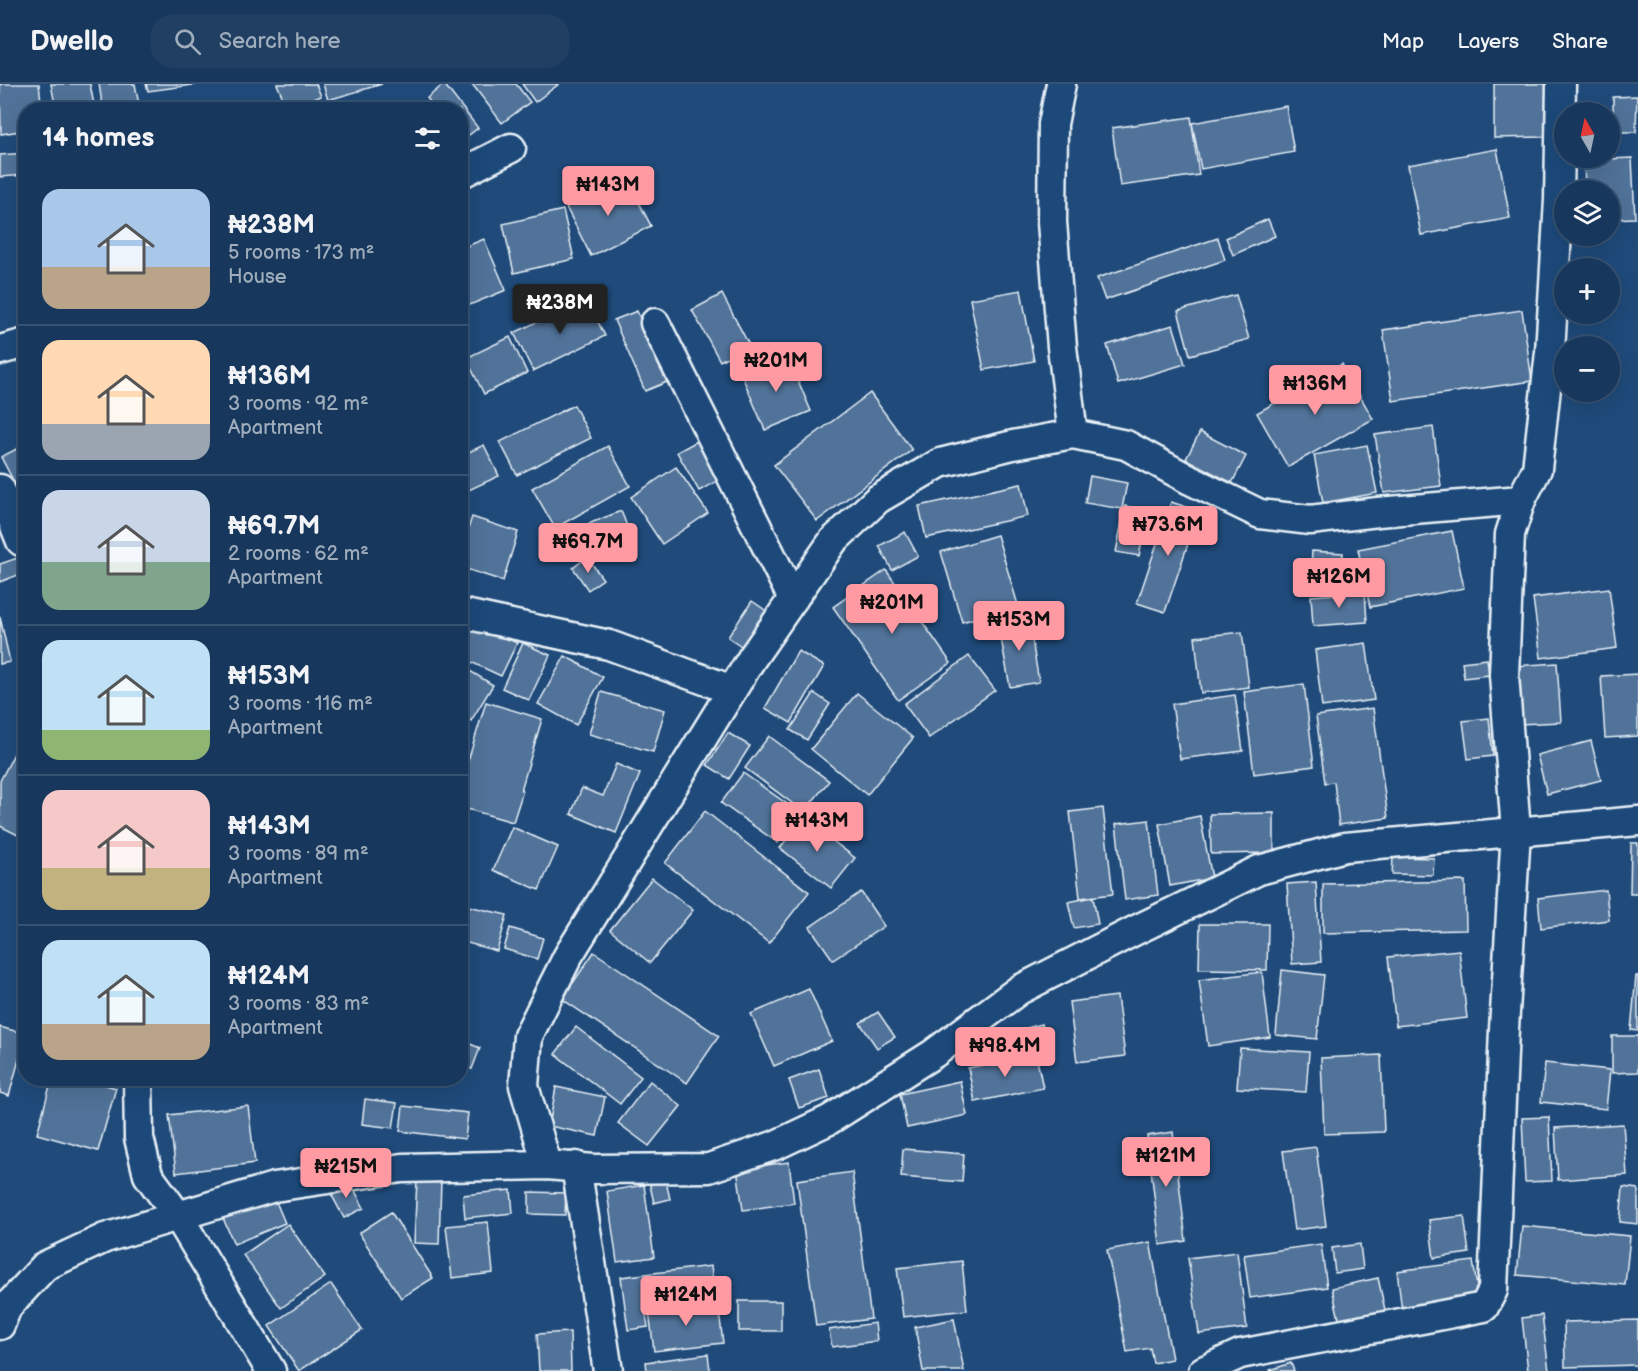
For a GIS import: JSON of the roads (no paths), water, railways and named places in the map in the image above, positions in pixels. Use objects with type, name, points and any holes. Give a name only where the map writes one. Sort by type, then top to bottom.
[{"type":"street","points":[[1061,84],[1053,124],[1052,222],[1062,347],[1073,434]]},
{"type":"street","points":[[1203,1371],[1240,1354],[1484,1307],[1493,1290],[1503,1040],[1516,831],[1504,675],[1510,534],[1521,500],[1537,469],[1550,352],[1559,200],[1561,84]]},
{"type":"street","points":[[468,170],[511,148]]},
{"type":"street","points":[[655,323],[793,599]]},
{"type":"street","points":[[0,350],[18,345]]},
{"type":"street","points":[[547,1165],[524,1086],[528,1036],[568,957],[752,658],[833,541],[878,499],[940,463],[1013,445],[1073,434],[1126,445],[1190,480],[1260,514],[1310,520],[1521,500]]},
{"type":"street","points":[[0,489],[15,543]]},
{"type":"street","points":[[468,615],[609,645],[732,690]]},
{"type":"street","points":[[0,1326],[7,1306],[45,1266],[105,1238],[274,1187],[402,1168],[547,1165],[594,1169],[709,1168],[776,1145],[829,1120],[933,1054],[1019,990],[1259,870],[1345,847],[1638,821]]},
{"type":"street","points":[[138,1086],[139,1138],[148,1174],[178,1216],[271,1371]]},
{"type":"street","points":[[576,1166],[609,1371]]}]
